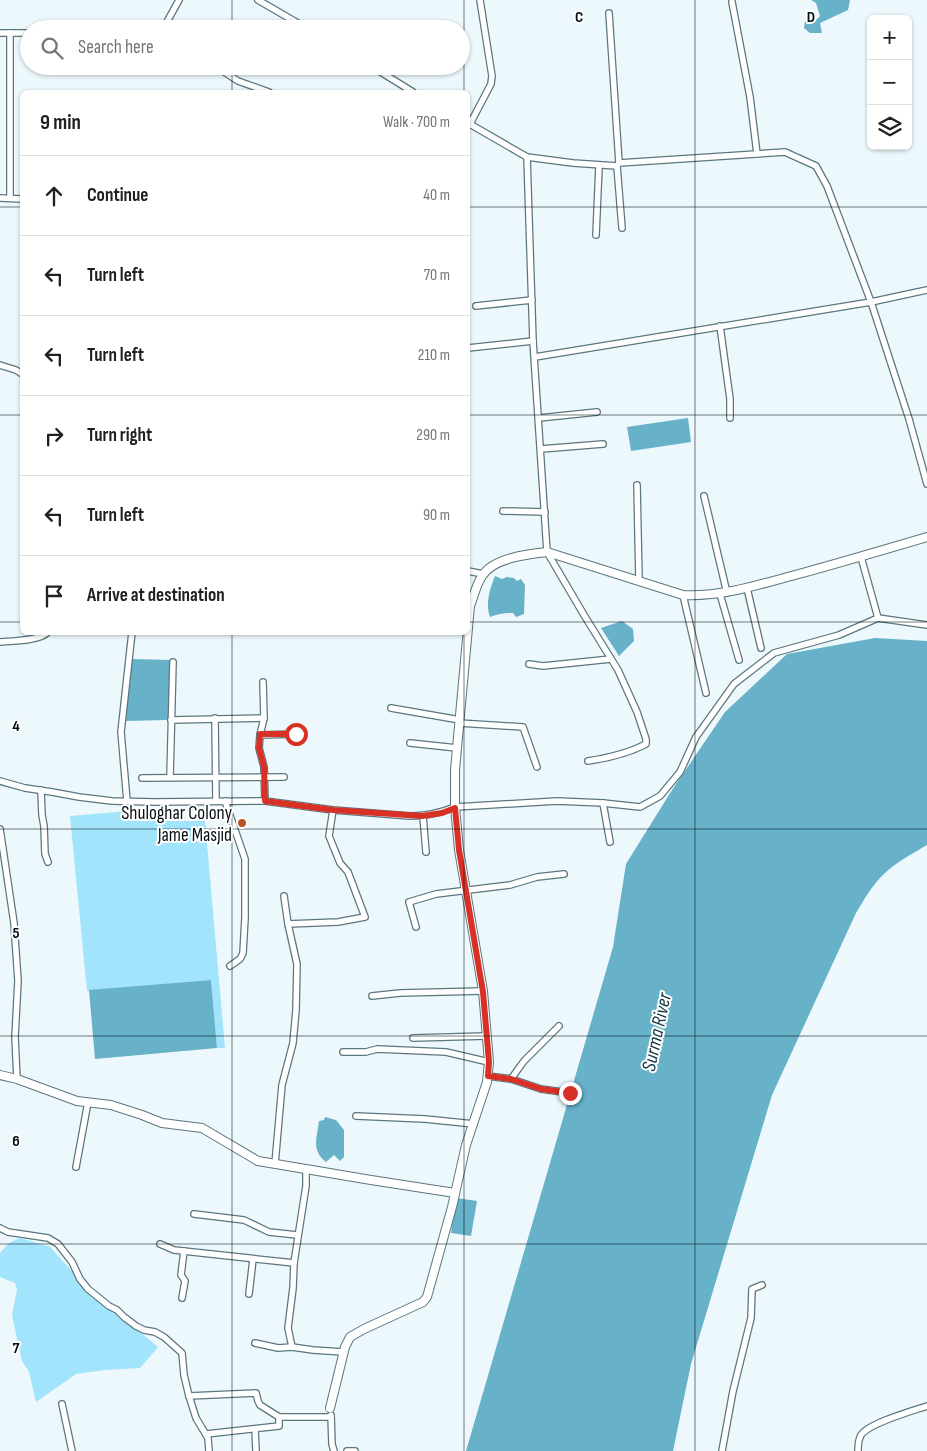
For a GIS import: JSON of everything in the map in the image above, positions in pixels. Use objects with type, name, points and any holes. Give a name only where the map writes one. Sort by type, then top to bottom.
[{"type":"main road","points":[[470,606],[483,574],[499,562],[526,554],[548,552],[683,595],[697,596],[723,594],[747,588],[927,537]]},
{"type":"main road","points":[[330,1408],[343,1352],[350,1337],[423,1302],[427,1297],[466,1145],[487,1082],[489,1062],[483,992],[459,850],[455,808],[455,770],[467,635]]},
{"type":"main road","points":[[0,1075],[18,1079],[77,1101],[111,1105],[162,1123],[202,1128],[258,1161],[455,1193]]},
{"type":"street","points":[[168,20],[179,0]]},
{"type":"street","points":[[258,0],[292,20]]},
{"type":"street","points":[[470,121],[491,84],[492,76],[480,0]]},
{"type":"street","points":[[732,2],[748,88],[757,154]]},
{"type":"street","points":[[609,13],[622,228]]},
{"type":"street","points":[[0,33],[20,33]]},
{"type":"street","points":[[10,33],[10,198]]},
{"type":"street","points":[[230,75],[264,90]]},
{"type":"street","points":[[386,75],[410,90]]},
{"type":"street","points":[[470,124],[527,157],[600,166],[786,152],[816,166],[827,186],[871,302],[927,484]]},
{"type":"street","points":[[527,157],[533,341],[548,552],[618,670],[637,712],[646,739],[646,744],[635,750],[606,759],[588,760]]},
{"type":"street","points":[[596,235],[600,166]]},
{"type":"street","points":[[0,198],[20,199]]},
{"type":"street","points":[[535,357],[871,302],[927,290]]},
{"type":"street","points":[[476,306],[532,300]]},
{"type":"street","points":[[720,326],[730,399],[730,418]]},
{"type":"street","points":[[470,348],[533,341]]},
{"type":"street","points":[[0,365],[20,373]]},
{"type":"street","points":[[539,418],[598,412]]},
{"type":"street","points":[[541,449],[604,444]]},
{"type":"street","points":[[637,485],[639,581]]},
{"type":"street","points":[[704,496],[723,594],[739,660]]},
{"type":"street","points":[[503,511],[545,512]]},
{"type":"street","points":[[861,557],[878,618]]},
{"type":"street","points":[[470,572],[483,574]]},
{"type":"street","points":[[747,588],[761,648]]},
{"type":"street","points":[[683,595],[706,693]]},
{"type":"street","points":[[0,781],[25,788],[79,798],[127,801],[265,801],[333,810],[422,816],[442,813],[455,808],[558,801],[640,807],[660,796],[680,772],[696,737],[734,684],[774,653],[839,635],[878,618],[927,625]]},
{"type":"street","points":[[0,642],[46,635]]},
{"type":"street","points":[[127,801],[121,732],[132,635]]},
{"type":"street","points":[[529,664],[543,666],[611,659]]},
{"type":"street","points":[[170,778],[172,662]]},
{"type":"street","points":[[263,682],[264,718],[259,748],[264,767],[265,801]]},
{"type":"street","points":[[391,708],[460,721],[523,727],[537,767]]},
{"type":"street","points":[[215,718],[216,801]]},
{"type":"street","points":[[171,720],[264,718]]},
{"type":"street","points":[[260,734],[296,734]]},
{"type":"street","points":[[410,743],[457,748]]},
{"type":"street","points":[[142,778],[284,778]]},
{"type":"street","points":[[41,790],[48,862]]},
{"type":"street","points":[[225,801],[245,859],[246,918],[243,953],[230,966]]},
{"type":"street","points":[[603,803],[610,842]]},
{"type":"street","points":[[288,924],[338,922],[365,917],[348,872],[340,863],[329,836],[333,810]]},
{"type":"street","points":[[422,816],[426,852]]},
{"type":"street","points":[[0,829],[14,923],[17,972],[15,1038],[18,1079]]},
{"type":"street","points":[[416,927],[409,902],[436,894],[510,885],[537,877],[564,874]]},
{"type":"street","points":[[276,1164],[282,1085],[293,1043],[298,964],[288,924],[284,896]]},
{"type":"street","points":[[372,996],[400,993],[483,992]]},
{"type":"street","points":[[511,1079],[524,1061],[559,1026]]},
{"type":"street","points":[[413,1038],[486,1036]]},
{"type":"street","points":[[344,1052],[366,1052],[377,1049],[446,1052],[489,1062]]},
{"type":"street","points":[[488,1076],[511,1079],[541,1089],[570,1093]]},
{"type":"street","points":[[76,1167],[88,1102]]},
{"type":"street","points":[[356,1116],[474,1124]]},
{"type":"street","points":[[292,1347],[288,1328],[289,1308],[293,1288],[297,1235],[306,1186],[306,1169]]},
{"type":"street","points":[[194,1214],[244,1220],[269,1232],[297,1235]]},
{"type":"street","points":[[0,1228],[8,1232],[48,1238],[58,1244],[72,1262],[80,1279],[88,1289],[136,1326],[164,1337],[182,1353],[184,1375],[189,1396],[196,1418],[208,1438],[209,1451]]},
{"type":"street","points":[[160,1244],[174,1250],[294,1263]]},
{"type":"street","points":[[182,1298],[185,1281],[181,1275],[184,1251]]},
{"type":"street","points":[[249,1294],[253,1259]]},
{"type":"street","points":[[722,1451],[751,1318],[752,1289],[762,1285]]},
{"type":"street","points":[[254,1343],[278,1348],[292,1347],[343,1352]]},
{"type":"street","points":[[189,1396],[256,1393],[260,1405],[279,1417],[331,1417]]},
{"type":"street","points":[[62,1404],[72,1451]]},
{"type":"street","points":[[858,1451],[859,1438],[864,1431],[873,1425],[927,1406]]},
{"type":"street","points":[[330,1408],[334,1451]]},
{"type":"street","points":[[206,1434],[279,1426],[279,1417]]},
{"type":"street","points":[[256,1430],[256,1451]]},
{"type":"street","points":[[347,1451],[355,1451]]},
{"type":"shaded area","points":[[142,810],[142,821],[205,821],[225,1048],[217,1048],[211,980],[87,991],[70,816]]},
{"type":"shaded area","points":[[20,1238],[50,1247],[88,1289],[158,1347],[140,1368],[76,1374],[36,1402],[29,1372],[22,1361],[12,1315],[17,1290],[15,1283],[0,1277],[0,1253],[9,1243]]},
{"type":"water","points":[[811,0],[850,0],[848,10],[820,23],[822,33],[810,33],[804,28],[805,21],[815,21],[820,16],[816,3]]},
{"type":"water","points":[[688,418],[691,442],[631,451],[627,427]]},
{"type":"water","points":[[495,576],[502,579],[507,577],[514,578],[517,581],[521,579],[525,585],[524,614],[516,617],[513,613],[490,617],[488,601]]},
{"type":"water","points":[[622,621],[633,629],[634,641],[619,656],[601,628]]},
{"type":"water","name":"Surma River","points":[[875,638],[927,641],[927,845],[904,858],[889,870],[880,878],[865,898],[856,913],[772,1095],[691,1364],[673,1451],[466,1451],[613,947],[626,864],[672,790],[725,712],[787,654]]},
{"type":"water","points":[[132,659],[171,660],[170,718],[166,720],[125,721]]},
{"type":"water","points":[[211,980],[217,1048],[95,1059],[89,990]]},
{"type":"water","points":[[325,1117],[336,1120],[344,1130],[344,1157],[340,1161],[334,1155],[326,1162],[318,1153],[316,1138],[319,1121],[324,1120]]},
{"type":"water","points":[[456,1198],[477,1201],[471,1236],[451,1233]]},
{"type":"place","name":"Shuloghar Colony Jame Masjid","points":[[242,823]]},
{"type":"route","points":[[296,734],[260,734],[259,748],[264,767],[265,801],[333,810],[422,816],[442,813],[455,808],[459,850],[483,992],[489,1062],[488,1076],[511,1079],[541,1089],[570,1093]]}]
